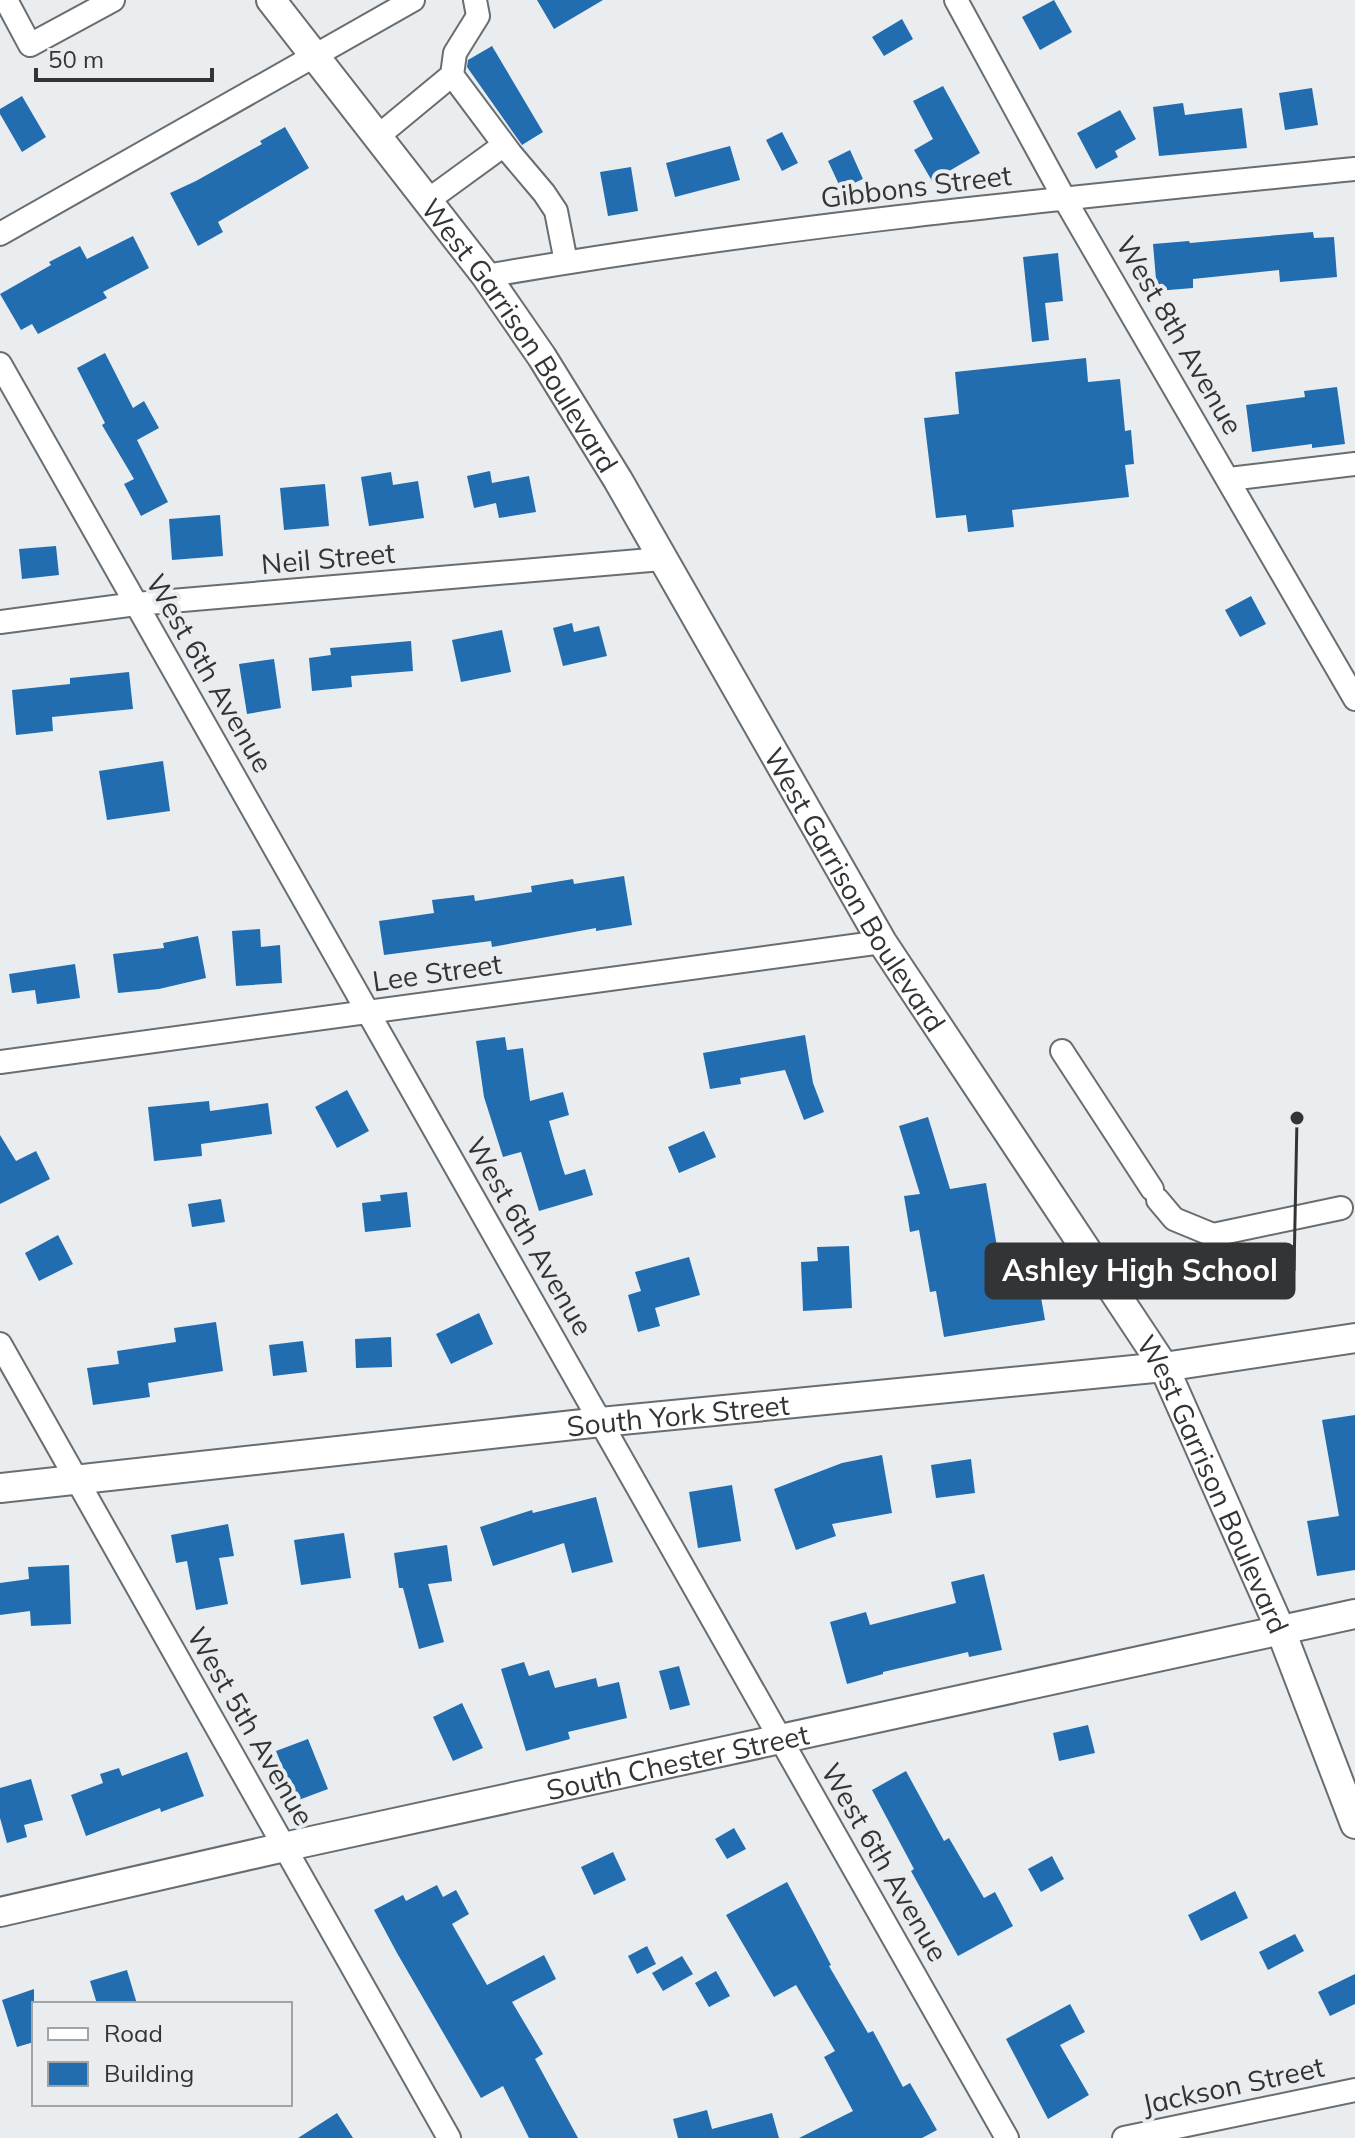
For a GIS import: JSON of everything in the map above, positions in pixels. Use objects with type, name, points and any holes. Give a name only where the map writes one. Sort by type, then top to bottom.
[{"type":"main road","name":"West Garrison Boulevard","points":[[271,0],[486,276],[569,398],[882,942],[1164,1367],[1281,1631],[1355,1824]]},
{"type":"main road","name":"South York Street","points":[[0,1488],[601,1422],[1164,1367],[1355,1338]]},
{"type":"main road","name":"South Chester Street","points":[[0,1912],[284,1846],[1355,1614]]},
{"type":"street","points":[[6,0],[30,45],[113,0]]},
{"type":"street","points":[[0,234],[413,0]]},
{"type":"street","points":[[377,137],[452,75],[455,53],[478,16],[475,0]]},
{"type":"street","name":"West 8th Avenue","points":[[956,0],[1064,198],[1355,699]]},
{"type":"street","points":[[452,75],[556,211],[566,262]]},
{"type":"street","points":[[427,201],[504,145]]},
{"type":"street","name":"Gibbons Street","points":[[486,276],[622,252],[1064,198],[1355,169]]},
{"type":"street","name":"West 6th Avenue","points":[[0,364],[1007,2138]]},
{"type":"street","points":[[1229,479],[1355,464]]},
{"type":"street","name":"Neil Street","points":[[0,622],[136,604],[662,559]]},
{"type":"street","name":"Lee Street","points":[[0,1062],[882,942]]},
{"type":"street","points":[[1062,1051],[1155,1195],[1174,1219],[1213,1235],[1341,1208]]},
{"type":"street","name":"West 5th Avenue","points":[[0,1344],[449,2138]]},
{"type":"street","name":"Jackson Street","points":[[1124,2138],[1355,2090]]},
{"type":"building","points":[[537,0],[603,0],[554,29]]},
{"type":"building","points":[[1054,0],[1072,32],[1040,50],[1022,17]]},
{"type":"building","points":[[902,19],[913,39],[884,56],[872,37]]},
{"type":"building","points":[[492,46],[543,132],[522,145],[467,67],[468,60]]},
{"type":"building","points":[[943,86],[980,153],[932,181],[914,150],[933,139],[913,101]]},
{"type":"building","points":[[1312,88],[1318,125],[1285,130],[1279,93]]},
{"type":"building","points":[[22,96],[46,137],[22,152],[0,109]]},
{"type":"building","points":[[1183,103],[1185,115],[1242,108],[1247,148],[1159,156],[1153,107]]},
{"type":"building","points":[[1120,110],[1136,139],[1115,151],[1118,157],[1096,169],[1077,133]]},
{"type":"building","points":[[285,127],[309,168],[218,222],[223,232],[198,246],[170,193],[262,144],[260,141]]},
{"type":"building","points":[[782,132],[798,163],[782,171],[766,140]]},
{"type":"building","points":[[730,146],[740,180],[675,197],[666,163]]},
{"type":"building","points":[[850,150],[863,179],[841,189],[828,161]]},
{"type":"building","points":[[631,167],[638,211],[608,216],[600,172]]},
{"type":"building","points":[[1313,232],[1314,238],[1334,237],[1337,277],[1280,282],[1279,270],[1193,279],[1193,288],[1157,291],[1153,244]]},
{"type":"building","points":[[133,236],[149,268],[103,292],[107,298],[38,334],[32,324],[21,330],[0,294],[80,246],[87,259]]},
{"type":"building","points":[[1058,253],[1063,301],[1045,303],[1049,340],[1032,342],[1023,257]]},
{"type":"building","points":[[105,353],[133,408],[144,401],[159,428],[137,440],[168,502],[141,516],[124,484],[134,479],[102,425],[105,423],[77,368]]},
{"type":"building","points":[[1086,358],[1088,382],[1120,379],[1125,431],[1131,430],[1134,464],[1125,465],[1129,497],[1012,510],[1014,527],[968,532],[966,515],[936,518],[924,418],[959,414],[955,372]]},
{"type":"building","points":[[1337,387],[1345,444],[1312,448],[1312,444],[1252,452],[1246,405],[1305,397],[1304,391]]},
{"type":"building","points":[[490,471],[492,483],[529,476],[536,512],[499,518],[496,503],[474,508],[467,476]]},
{"type":"building","points":[[391,472],[393,485],[418,481],[424,518],[369,526],[361,477]]},
{"type":"building","points":[[325,484],[329,526],[284,530],[280,488]]},
{"type":"building","points":[[220,515],[223,556],[172,560],[169,519]]},
{"type":"building","points":[[56,546],[59,575],[22,579],[19,549]]},
{"type":"building","points":[[1251,596],[1266,624],[1240,637],[1225,610]]},
{"type":"building","points":[[572,623],[574,632],[599,626],[607,656],[563,666],[553,628]]},
{"type":"building","points":[[502,630],[511,672],[461,682],[452,640]]},
{"type":"building","points":[[411,641],[413,671],[351,676],[352,687],[312,691],[309,658],[331,655],[330,648]]},
{"type":"building","points":[[274,659],[281,708],[247,714],[239,664]]},
{"type":"building","points":[[129,672],[133,709],[52,717],[53,731],[16,735],[12,690],[70,684],[70,678]]},
{"type":"building","points":[[163,761],[170,811],[107,820],[99,771]]},
{"type":"building","points":[[624,876],[632,925],[596,931],[596,928],[492,947],[491,941],[384,955],[379,921],[434,913],[432,900],[474,895],[475,901],[532,892],[531,886],[573,879],[574,884]]},
{"type":"building","points":[[260,929],[261,947],[280,945],[282,983],[236,986],[232,931]]},
{"type":"building","points":[[198,936],[206,978],[159,989],[118,993],[113,954],[164,948],[163,943]]},
{"type":"building","points":[[75,964],[80,998],[37,1004],[35,990],[12,993],[9,974]]},
{"type":"building","points":[[805,1035],[813,1083],[824,1112],[804,1120],[785,1070],[740,1078],[741,1084],[710,1089],[703,1053]]},
{"type":"building","points":[[505,1037],[507,1050],[523,1048],[530,1101],[563,1092],[569,1115],[549,1121],[562,1166],[565,1175],[585,1169],[593,1195],[539,1211],[521,1152],[503,1157],[484,1097],[476,1041]]},
{"type":"building","points":[[347,1090],[369,1131],[337,1148],[315,1107]]},
{"type":"building","points":[[209,1101],[210,1111],[268,1103],[272,1134],[201,1144],[202,1156],[154,1161],[148,1107]]},
{"type":"building","points":[[928,1117],[950,1189],[986,1183],[1003,1281],[1037,1275],[1045,1320],[944,1337],[936,1291],[930,1292],[919,1230],[910,1232],[904,1196],[920,1194],[899,1126]]},
{"type":"building","points":[[704,1131],[716,1157],[679,1173],[668,1147]]},
{"type":"building","points":[[0,1135],[16,1161],[36,1151],[50,1179],[0,1204]]},
{"type":"building","points":[[407,1192],[411,1227],[365,1232],[362,1203],[381,1201],[380,1195]]},
{"type":"building","points":[[221,1199],[225,1222],[192,1227],[188,1204]]},
{"type":"building","points":[[58,1235],[73,1264],[39,1281],[25,1253]]},
{"type":"building","points":[[849,1246],[852,1308],[803,1311],[801,1262],[818,1261],[817,1247]]},
{"type":"building","points":[[689,1257],[700,1295],[655,1308],[660,1326],[638,1332],[628,1295],[641,1291],[635,1272]]},
{"type":"building","points":[[479,1313],[493,1344],[451,1364],[436,1334]]},
{"type":"building","points":[[216,1322],[223,1371],[148,1383],[150,1397],[93,1405],[87,1368],[119,1364],[117,1351],[176,1342],[174,1328]]},
{"type":"building","points":[[391,1337],[392,1367],[356,1368],[355,1339]]},
{"type":"building","points":[[303,1341],[307,1372],[273,1376],[269,1345]]},
{"type":"building","points":[[1355,1415],[1355,1570],[1317,1576],[1307,1521],[1339,1516],[1322,1420]]},
{"type":"building","points":[[882,1455],[892,1513],[832,1524],[836,1536],[796,1550],[774,1489],[842,1463]]},
{"type":"building","points":[[971,1459],[975,1493],[936,1498],[931,1465]]},
{"type":"building","points":[[732,1485],[741,1541],[698,1548],[689,1492]]},
{"type":"building","points":[[596,1497],[613,1562],[572,1573],[564,1543],[493,1566],[480,1527],[532,1510],[533,1513]]},
{"type":"building","points":[[228,1524],[234,1556],[219,1558],[228,1604],[196,1610],[187,1561],[176,1563],[171,1535]]},
{"type":"building","points":[[344,1533],[351,1578],[301,1585],[294,1540]]},
{"type":"building","points":[[447,1545],[452,1581],[428,1584],[444,1642],[419,1649],[403,1588],[399,1588],[394,1553]]},
{"type":"building","points":[[69,1565],[71,1624],[31,1626],[30,1611],[0,1615],[0,1583],[29,1579],[28,1567]]},
{"type":"building","points":[[984,1574],[1002,1650],[969,1657],[968,1652],[847,1684],[830,1622],[866,1612],[870,1625],[956,1603],[951,1582]]},
{"type":"building","points":[[524,1662],[529,1676],[549,1670],[555,1688],[596,1678],[598,1687],[619,1682],[627,1718],[568,1732],[570,1739],[526,1751],[501,1669]]},
{"type":"building","points":[[679,1666],[690,1705],[670,1710],[659,1671]]},
{"type":"building","points":[[462,1703],[483,1748],[453,1761],[433,1717]]},
{"type":"building","points":[[1088,1725],[1095,1753],[1059,1761],[1053,1733]]},
{"type":"building","points":[[308,1739],[328,1789],[296,1801],[276,1751]]},
{"type":"building","points":[[187,1752],[204,1796],[161,1812],[160,1808],[86,1836],[71,1795],[103,1783],[100,1774],[119,1768],[122,1776]]},
{"type":"building","points":[[906,1771],[944,1841],[949,1838],[984,1898],[995,1892],[1013,1926],[958,1956],[911,1871],[914,1869],[872,1790]]},
{"type":"building","points":[[31,1779],[43,1820],[24,1825],[27,1837],[7,1843],[0,1818],[0,1788]]},
{"type":"building","points":[[734,1828],[746,1849],[727,1859],[715,1839]]},
{"type":"building","points":[[613,1852],[626,1880],[594,1895],[581,1867]]},
{"type":"building","points":[[1052,1856],[1064,1879],[1041,1892],[1028,1869]]},
{"type":"building","points":[[787,1882],[829,1966],[868,2033],[873,2031],[903,2087],[910,2083],[937,2130],[922,2138],[799,2138],[853,2111],[824,2057],[835,2051],[796,1985],[774,1997],[726,1915]]},
{"type":"building","points":[[437,1885],[443,1897],[456,1890],[469,1914],[452,1924],[487,1985],[544,1955],[556,1979],[512,2002],[543,2054],[535,2059],[578,2138],[529,2138],[503,2086],[481,2098],[397,1953],[374,1910],[403,1895],[406,1901]]},
{"type":"building","points":[[1235,1891],[1248,1918],[1201,1941],[1188,1915]]},
{"type":"building","points":[[1295,1934],[1304,1951],[1268,1970],[1259,1952]]},
{"type":"building","points":[[647,1946],[656,1964],[637,1974],[628,1956]]},
{"type":"building","points":[[682,1956],[693,1974],[663,1991],[652,1973]]},
{"type":"building","points":[[127,1970],[136,2002],[96,2002],[90,1981]]},
{"type":"building","points":[[716,1971],[730,1996],[709,2007],[695,1983]]},
{"type":"building","points":[[1355,1974],[1355,2004],[1330,2016],[1318,1992]]},
{"type":"building","points":[[34,1989],[32,2043],[17,2047],[2,2000]]},
{"type":"building","points":[[1070,2004],[1085,2032],[1060,2045],[1089,2095],[1048,2119],[1006,2039]]},
{"type":"building","points":[[707,2110],[712,2129],[772,2113],[779,2138],[678,2138],[673,2119]]},
{"type":"building","points":[[337,2113],[353,2138],[298,2138]]},
{"type":"place","name":"Ashley High School","points":[[1297,1118]]}]
